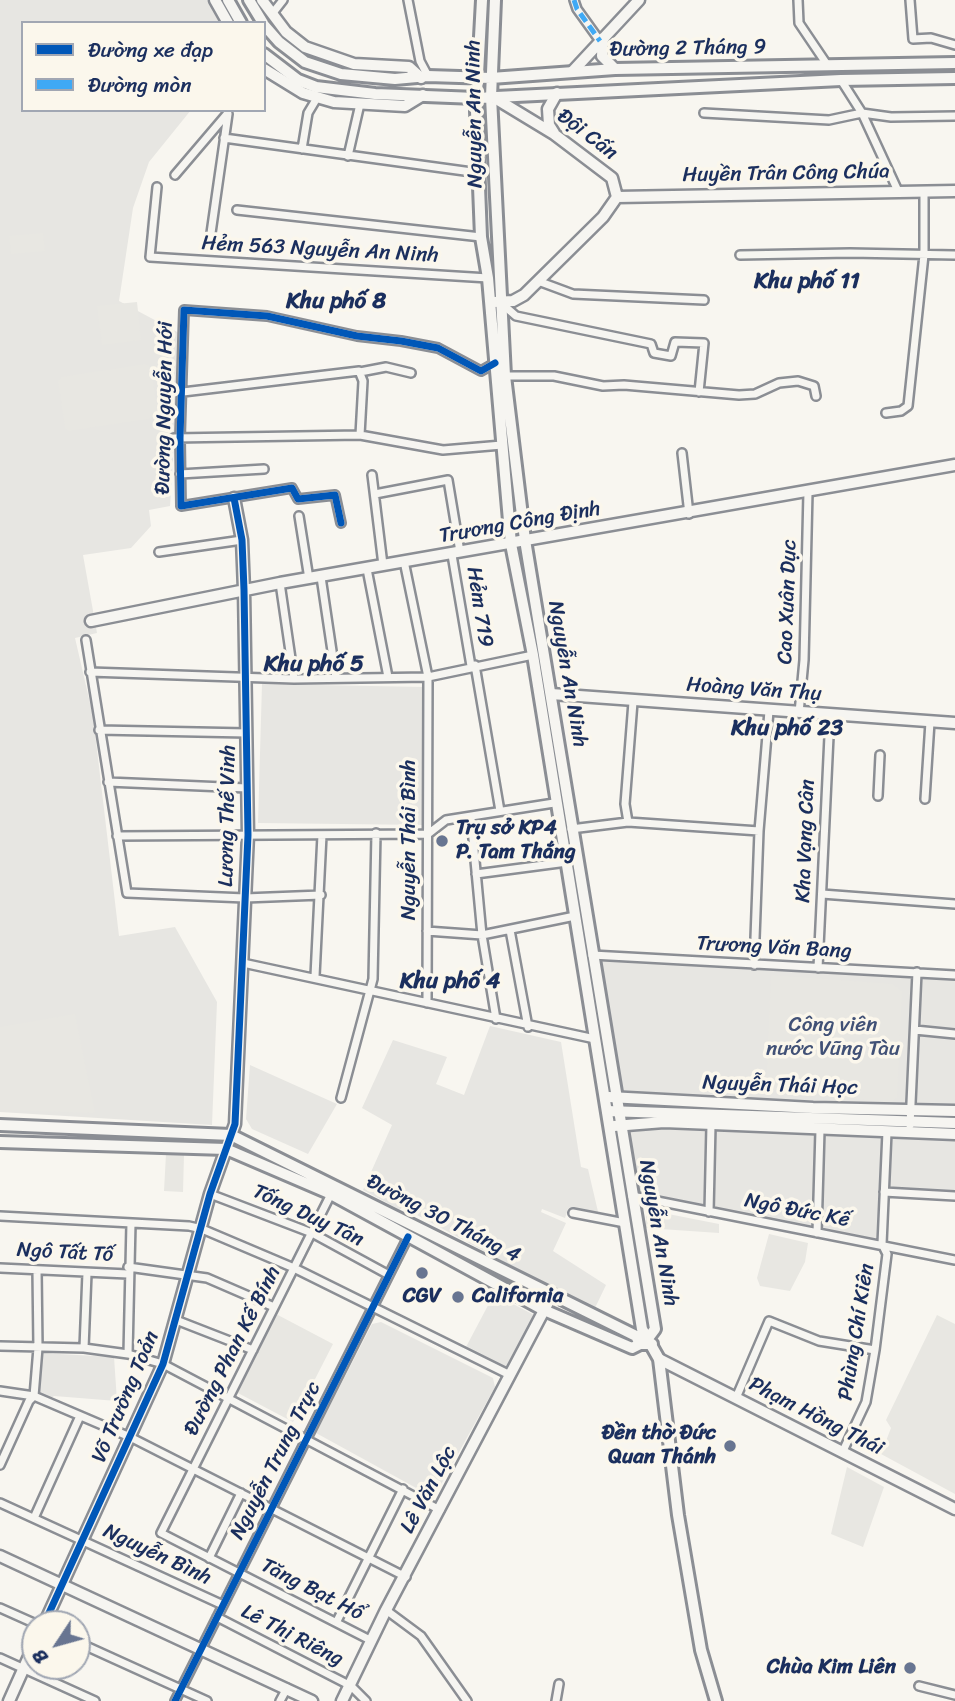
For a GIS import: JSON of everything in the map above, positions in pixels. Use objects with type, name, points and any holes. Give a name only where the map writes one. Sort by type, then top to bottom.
[{"type":"main road","points":[[228,0],[240,21]]},
{"type":"main road","name":"Đường 2 Tháng 9","points":[[249,0],[261,21]]},
{"type":"main road","name":"Nguyễn An Ninh","points":[[482,0],[476,98],[481,237],[495,302],[525,540],[592,955],[612,1111],[632,1196],[655,1329],[647,1342]]},
{"type":"main road","name":"Nguyễn An Ninh","points":[[495,0],[491,78],[495,363],[511,544],[533,655],[554,803],[567,862],[595,1040],[610,1098]]},
{"type":"main road","name":"Đường 2 Tháng 9","points":[[266,27],[291,54],[322,69],[365,76],[491,78],[615,69],[955,63]]},
{"type":"main road","name":"Đường 2 Tháng 9","points":[[266,56],[298,80],[316,87],[375,94],[476,98],[841,80],[955,78]]},
{"type":"main road","points":[[828,66],[841,80]]},
{"type":"main road","points":[[423,95],[425,77]]},
{"type":"main road","name":"Đường 30 Tháng 4","points":[[0,1125],[231,1135],[334,1190],[647,1342],[659,1359]]},
{"type":"main road","name":"Nguyễn An Ninh","points":[[615,1126],[625,1223],[642,1329],[647,1342]]},
{"type":"main road","name":"Đường 30 Tháng 4","points":[[0,1142],[226,1149],[334,1190],[408,1237],[544,1310],[632,1348],[647,1342]]},
{"type":"main road","points":[[478,1275],[485,1262]]},
{"type":"main road","points":[[659,1359],[678,1515],[701,1650],[716,1701]]},
{"type":"street","points":[[215,0],[227,21]]},
{"type":"street","name":"Đường 2 Tháng 9","points":[[262,0],[286,32],[305,47],[354,64],[409,66],[425,77]]},
{"type":"street","points":[[272,14],[283,0]]},
{"type":"street","points":[[408,0],[425,77]]},
{"type":"street","points":[[574,0],[577,9],[601,40],[602,55],[615,69]]},
{"type":"street","points":[[572,72],[639,0]]},
{"type":"street","points":[[798,0],[799,23],[828,66]]},
{"type":"street","points":[[910,0],[913,39],[931,38],[955,45]]},
{"type":"street","name":"Đường 2 Tháng 9","points":[[266,70],[303,93],[317,98],[405,106],[423,95]]},
{"type":"street","points":[[841,80],[862,113],[898,191]]},
{"type":"street","points":[[554,134],[549,125],[548,109],[557,93]]},
{"type":"street","name":"Đội Cấn","points":[[491,97],[554,134],[612,178],[617,197]]},
{"type":"street","points":[[302,149],[308,113],[317,98]]},
{"type":"street","points":[[348,156],[360,104]]},
{"type":"street","points":[[211,233],[229,112]]},
{"type":"street","points":[[175,175],[229,112]]},
{"type":"street","points":[[704,113],[829,120],[862,113],[891,117],[955,116]]},
{"type":"street","points":[[224,138],[479,173]]},
{"type":"street","name":"Hẻm 563 Nguyễn An Ninh","points":[[157,187],[150,257],[488,278]]},
{"type":"street","points":[[886,413],[901,411],[908,406],[924,255],[924,191]]},
{"type":"street","name":"Huyền Trân Công Chúa","points":[[617,197],[955,191]]},
{"type":"street","points":[[495,302],[521,298],[603,217],[617,197]]},
{"type":"street","points":[[237,210],[481,237]]},
{"type":"street","points":[[740,255],[955,255]]},
{"type":"street","points":[[538,281],[573,294],[704,300]]},
{"type":"street","points":[[495,302],[516,316],[651,344],[654,353],[671,356],[675,342],[704,343],[699,392]]},
{"type":"street","name":"Đường Nguyễn Hới","points":[[234,498],[181,506],[177,438],[183,392],[184,310],[267,316],[357,336],[438,348],[481,371],[495,363]]},
{"type":"street","points":[[183,392],[386,367],[411,373]]},
{"type":"street","points":[[360,372],[363,380],[360,435]]},
{"type":"street","points":[[505,376],[554,376],[603,386],[624,385],[749,395],[779,383],[798,381],[814,386],[816,396]]},
{"type":"street","name":"Đường Nguyễn Hới","points":[[177,438],[360,435],[443,450],[502,445]]},
{"type":"street","points":[[682,453],[689,514]]},
{"type":"street","name":"Trương Công Định","points":[[91,621],[280,583],[689,514],[955,465]]},
{"type":"street","points":[[180,474],[264,469]]},
{"type":"street","points":[[372,475],[383,565]]},
{"type":"street","name":"Hẻm 719","points":[[375,494],[447,479],[450,484],[456,554],[500,811]]},
{"type":"street","points":[[234,498],[286,488],[296,489],[298,499],[333,495],[338,502],[341,523]]},
{"type":"street","name":"Cao Xuân Dục","points":[[799,713],[804,660],[808,492]]},
{"type":"street","name":"Lương Thế Vinh","points":[[231,1135],[235,1124],[248,835],[242,540],[234,498]]},
{"type":"street","points":[[299,516],[309,579]]},
{"type":"street","points":[[159,552],[242,540]]},
{"type":"street","name":"Nguyễn Thái Bình","points":[[404,561],[428,677],[427,1003]]},
{"type":"street","points":[[366,569],[388,677]]},
{"type":"street","points":[[321,577],[336,678]]},
{"type":"street","points":[[280,583],[294,680]]},
{"type":"street","points":[[86,640],[127,893],[245,898],[321,895]]},
{"type":"street","points":[[90,672],[294,680],[428,677],[473,665],[533,655]]},
{"type":"street","name":"Hoàng Văn Thụ","points":[[551,695],[955,723]]},
{"type":"street","points":[[628,822],[625,804],[633,702]]},
{"type":"street","points":[[754,965],[759,831],[769,711]]},
{"type":"street","name":"Kha Vạng Cân","points":[[818,968],[830,715]]},
{"type":"street","points":[[925,799],[930,722]]},
{"type":"street","points":[[99,730],[247,733]]},
{"type":"street","points":[[878,796],[880,755]]},
{"type":"street","points":[[108,782],[247,788]]},
{"type":"street","points":[[117,836],[428,834],[446,820],[554,803]]},
{"type":"street","points":[[471,818],[482,935],[496,1019]]},
{"type":"street","points":[[571,829],[628,822],[759,831]]},
{"type":"street","points":[[341,1098],[375,968],[376,833]]},
{"type":"street","points":[[315,976],[322,835]]},
{"type":"street","points":[[476,874],[567,862]]},
{"type":"street","points":[[821,894],[955,904]]},
{"type":"street","points":[[427,931],[482,935],[575,916]]},
{"type":"street","points":[[510,930],[528,1027]]},
{"type":"street","name":"Trương Văn Bang","points":[[592,955],[955,975]]},
{"type":"street","points":[[243,963],[315,976],[528,1027],[595,1040]]},
{"type":"street","points":[[910,1133],[917,972]]},
{"type":"street","points":[[915,1030],[955,1034]]},
{"type":"street","name":"Nguyễn Thái Học","points":[[610,1098],[822,1120],[888,1114],[911,1109],[955,1111]]},
{"type":"street","points":[[663,1105],[664,1122]]},
{"type":"street","name":"Nguyễn Thái Học","points":[[612,1111],[663,1105]]},
{"type":"street","points":[[887,1132],[888,1114]]},
{"type":"street","name":"Nguyễn Thái Học","points":[[888,1114],[911,1121],[955,1123]]},
{"type":"street","name":"Nguyễn Thái Học","points":[[615,1126],[664,1122],[955,1135]]},
{"type":"street","points":[[709,1212],[711,1125]]},
{"type":"street","points":[[817,1233],[820,1130]]},
{"type":"street","name":"Phùng Chí Kiên","points":[[844,1451],[866,1402],[875,1350],[887,1254],[882,1244],[887,1132]]},
{"type":"street","name":"Võ Trường Toản","points":[[51,1610],[163,1364],[210,1194],[231,1135]]},
{"type":"street","name":"Đường Phan Kế Bính","points":[[161,1533],[334,1190]]},
{"type":"street","points":[[884,1192],[955,1196]]},
{"type":"street","name":"Tống Duy Tân","points":[[210,1194],[312,1233],[389,1275]]},
{"type":"street","name":"Ngô Đức Kế","points":[[632,1196],[955,1260]]},
{"type":"street","points":[[573,1213],[625,1223]]},
{"type":"street","points":[[0,1216],[202,1229],[294,1268],[372,1309],[510,1375]]},
{"type":"street","points":[[128,1354],[131,1223]]},
{"type":"street","name":"Nguyễn Trung Trực","points":[[175,1701],[408,1237]]},
{"type":"street","name":"Ngô Tất Tố","points":[[0,1268],[87,1273],[128,1270],[189,1274],[217,1282],[275,1307]]},
{"type":"street","points":[[0,1465],[29,1401],[34,1396],[38,1348],[37,1270]]},
{"type":"street","points":[[85,1348],[87,1273]]},
{"type":"street","name":"Lê Văn Lộc","points":[[342,1701],[386,1610],[406,1577],[551,1297]]},
{"type":"street","points":[[176,1320],[253,1350]]},
{"type":"street","points":[[736,1398],[769,1321],[819,1341],[875,1350]]},
{"type":"street","points":[[0,1346],[85,1348],[128,1354],[163,1364],[440,1510]]},
{"type":"street","name":"Phạm Hồng Thái","points":[[659,1359],[955,1509]]},
{"type":"street","points":[[0,1391],[34,1396],[130,1437],[406,1577]]},
{"type":"street","points":[[34,1518],[80,1416]]},
{"type":"street","points":[[337,1621],[403,1489]]},
{"type":"street","points":[[209,1558],[241,1493]]},
{"type":"street","name":"Nguyễn Bình","points":[[0,1503],[223,1605]]},
{"type":"street","name":"Tăng Bạt Hổ","points":[[161,1533],[372,1641]]},
{"type":"street","points":[[0,1556],[202,1647],[312,1701]]},
{"type":"street","points":[[0,1608],[21,1617]]},
{"type":"street","points":[[386,1610],[415,1630],[467,1701]]},
{"type":"street","name":"Lê Thị Riêng","points":[[217,1617],[351,1686],[366,1701]]},
{"type":"street","points":[[91,1648],[207,1701]]},
{"type":"street","points":[[0,1658],[21,1668]]},
{"type":"street","points":[[9,1701],[21,1674]]},
{"type":"street","points":[[47,1680],[94,1701]]},
{"type":"street","points":[[556,1701],[559,1684]]},
{"type":"street","points":[[919,1686],[955,1695]]},
{"type":"street","points":[[280,1701],[286,1688]]},
{"type":"shaded area","points":[[0,0],[207,0],[219,21],[21,21],[21,112],[189,112],[149,162],[133,208],[119,301],[181,334],[170,506],[149,510],[151,526],[131,548],[83,555],[97,633],[75,638],[93,716],[119,936],[175,927],[217,1002],[212,1125],[0,1112]]},
{"type":"shaded area","points":[[262,684],[425,687],[427,825],[258,823]]},
{"type":"shaded area","points":[[592,955],[955,974],[955,1195],[885,1192],[882,1244],[632,1196]]},
{"type":"shaded area","points":[[490,1026],[561,1042],[581,1167],[588,1169],[599,1216],[568,1209],[565,1218],[542,1209],[541,1212],[566,1223],[553,1251],[606,1285],[594,1310],[402,1207],[400,1210],[363,1190],[392,1125],[362,1108],[393,1040],[447,1057],[436,1084],[464,1095]]},
{"type":"shaded area","points":[[250,1065],[337,1104],[308,1154],[252,1129],[246,1119]]},
{"type":"shaded area","points":[[494,1294],[536,1316],[508,1369],[466,1347]]},
{"type":"shaded area","points":[[381,1322],[493,1378],[495,1387],[438,1490],[429,1495],[316,1433],[372,1324]]},
{"type":"shaded area","points":[[41,1353],[114,1357],[117,1401],[54,1396],[50,1399],[38,1392]]},
{"type":"green space","points":[[43,233],[45,251],[11,254],[9,236]]},
{"type":"green space","points":[[137,302],[141,340],[102,345],[97,306]]},
{"type":"green space","points":[[146,364],[151,367],[158,415],[154,418],[68,431],[65,428],[58,381],[61,377]]},
{"type":"green space","name":"Công viên nước Vũng Tàu","points":[[771,975],[893,984],[902,991],[897,1098],[891,1103],[766,1089]]},
{"type":"green space","points":[[75,1014],[95,1113],[0,1110],[0,1027]]},
{"type":"green space","points":[[166,1154],[184,1155],[183,1192],[164,1191]]},
{"type":"green space","points":[[653,1211],[719,1224],[719,1233],[646,1228],[646,1213]]},
{"type":"green space","points":[[769,1234],[808,1243],[805,1262],[790,1291],[760,1286],[757,1278]]},
{"type":"green space","points":[[276,1314],[333,1344],[293,1422],[236,1392]]},
{"type":"green space","points":[[937,1315],[955,1324],[955,1494],[881,1454],[891,1428],[886,1420]]},
{"type":"green space","points":[[847,1467],[884,1487],[863,1547],[831,1534]]},
{"type":"marked path","points":[[574,0],[577,9],[600,41]]},
{"type":"cycle path","points":[[341,523],[335,495],[298,499],[292,488],[181,506],[184,310],[267,316],[357,336],[438,348],[481,371],[495,363]]},
{"type":"cycle path","points":[[50,1610],[163,1364],[210,1194],[235,1124],[248,835],[242,540],[234,498]]},
{"type":"cycle path","points":[[175,1701],[408,1237]]},
{"type":"place","name":"Trụ sở KP4 P. Tam Thắng","points":[[442,841]]},
{"type":"place","name":"CGV","points":[[422,1273]]},
{"type":"place","name":"California","points":[[458,1297]]},
{"type":"place","name":"Đền thờ Đức Quan Thánh","points":[[730,1446]]},
{"type":"place","name":"Chùa Kim Liên","points":[[910,1668]]},
{"type":"district","name":"Khu phố 11","points":[[807,282]]},
{"type":"district","name":"Khu phố 8","points":[[336,302]]},
{"type":"district","name":"Khu phố 5","points":[[314,665]]},
{"type":"district","name":"Khu phố 23","points":[[787,729]]},
{"type":"district","name":"Khu phố 4","points":[[450,982]]}]
